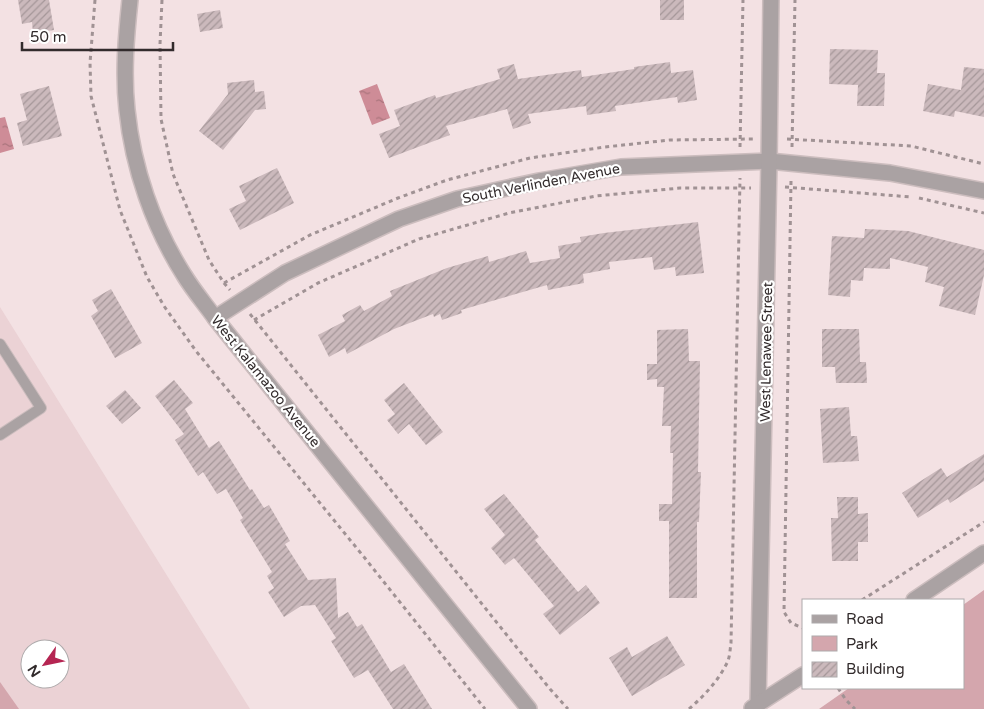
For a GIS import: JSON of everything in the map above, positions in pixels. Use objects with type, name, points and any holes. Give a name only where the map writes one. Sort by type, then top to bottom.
[{"type":"street","name":"West Kalamazoo Avenue","points":[[130,0],[126,42],[127,111],[137,166],[164,240],[184,275],[215,318],[529,709]]},
{"type":"street","name":"West Lenawee Street","points":[[754,707],[770,161],[771,0]]},
{"type":"street","name":"South Verlinden Avenue","points":[[215,318],[285,273],[399,219],[457,199],[539,181],[620,167],[770,161],[890,173],[984,191]]},
{"type":"street","points":[[916,599],[984,554]]},
{"type":"street","points":[[754,707],[802,676]]},
{"type":"lane","points":[[0,344],[41,408],[0,435]]},
{"type":"path","points":[[162,0],[160,44],[161,119],[173,174],[210,260],[224,283],[550,690],[568,709]]},
{"type":"path","points":[[689,709],[716,681],[728,661],[731,643],[743,0]]},
{"type":"path","points":[[795,0],[784,612],[791,622],[802,628]]},
{"type":"path","points":[[254,320],[318,283],[419,240],[509,213],[596,196],[680,188],[791,187],[911,197],[984,213]]},
{"type":"path","points":[[864,599],[984,522]]},
{"type":"path","points":[[839,689],[855,709]]},
{"type":"shaded area","points":[[0,307],[250,709],[0,709]]},
{"type":"green space","points":[[984,590],[984,709],[819,709],[848,689],[964,689],[964,604]]},
{"type":"green space","points":[[0,682],[19,709],[0,709]]},
{"type":"water","points":[[377,84],[390,118],[372,125],[359,91]]},
{"type":"water","points":[[5,117],[14,149],[0,153],[0,118]]},
{"type":"building","points":[[18,0],[49,0],[54,30],[33,33],[32,22],[22,24]]},
{"type":"building","points":[[660,0],[684,0],[684,20],[660,20]]},
{"type":"building","points":[[220,10],[223,28],[200,32],[197,14]]},
{"type":"building","points":[[830,49],[878,50],[877,73],[885,73],[884,106],[857,106],[858,85],[829,84]]},
{"type":"building","points":[[670,62],[671,73],[693,70],[697,100],[678,103],[677,97],[615,106],[616,111],[587,115],[586,106],[528,114],[531,123],[513,129],[507,109],[446,126],[450,135],[389,158],[379,134],[400,126],[394,110],[435,95],[436,98],[500,79],[497,69],[514,64],[518,79],[581,70],[582,77]]},
{"type":"building","points":[[964,67],[984,69],[984,117],[955,111],[954,117],[923,111],[928,84],[961,90]]},
{"type":"building","points":[[254,80],[255,92],[264,91],[266,109],[255,110],[223,150],[199,131],[228,94],[227,83]]},
{"type":"building","points":[[49,86],[62,136],[23,146],[17,123],[27,120],[20,94]]},
{"type":"building","points":[[277,168],[294,203],[240,230],[229,209],[246,201],[239,186]]},
{"type":"building","points":[[698,222],[704,273],[676,276],[675,267],[654,270],[652,257],[609,262],[610,269],[583,274],[584,283],[548,290],[547,285],[461,310],[462,313],[442,320],[440,314],[434,317],[433,314],[394,329],[347,354],[345,348],[329,357],[318,335],[345,321],[342,315],[360,305],[364,311],[392,296],[390,291],[447,268],[488,256],[489,262],[526,251],[530,263],[560,258],[558,246],[581,242],[580,237]]},
{"type":"building","points":[[865,229],[908,231],[984,250],[984,275],[975,315],[939,306],[944,287],[925,282],[928,267],[890,258],[890,269],[864,268],[863,281],[851,280],[850,297],[828,295],[832,236],[864,238]]},
{"type":"building","points":[[111,289],[142,343],[115,358],[91,316],[98,311],[92,300]]},
{"type":"building","points":[[688,329],[689,361],[700,361],[698,472],[701,472],[699,522],[697,522],[697,598],[669,598],[669,521],[659,521],[659,504],[672,504],[673,453],[670,453],[671,426],[662,426],[664,387],[657,387],[657,379],[647,380],[647,364],[657,364],[657,330]]},
{"type":"building","points":[[822,329],[859,329],[860,362],[866,362],[867,383],[836,383],[835,367],[822,367]]},
{"type":"building","points":[[174,380],[193,403],[185,409],[209,448],[219,441],[250,490],[252,489],[264,508],[269,505],[290,541],[285,544],[308,580],[336,578],[338,618],[348,612],[357,627],[362,624],[391,672],[404,664],[432,709],[393,709],[368,670],[354,678],[331,641],[336,638],[315,605],[301,606],[284,617],[268,592],[274,588],[267,576],[272,572],[240,520],[243,518],[226,489],[217,494],[203,472],[198,476],[175,440],[184,434],[155,396]]},
{"type":"building","points":[[404,383],[443,432],[426,445],[409,424],[398,434],[387,420],[395,414],[384,400]]},
{"type":"building","points":[[125,390],[141,408],[122,424],[106,406]]},
{"type":"building","points":[[849,407],[851,436],[857,436],[859,461],[823,463],[820,409]]},
{"type":"building","points":[[984,454],[984,481],[950,503],[948,499],[918,518],[902,493],[941,468],[947,477]]},
{"type":"building","points":[[504,494],[539,537],[535,540],[578,592],[586,585],[600,603],[560,635],[543,614],[554,606],[514,558],[505,565],[491,548],[505,535],[484,509]]},
{"type":"building","points":[[837,497],[858,497],[858,514],[868,513],[868,542],[858,542],[858,561],[832,561],[831,518],[838,518]]},
{"type":"building","points":[[667,636],[685,665],[632,696],[609,658],[627,647],[632,657]]}]
